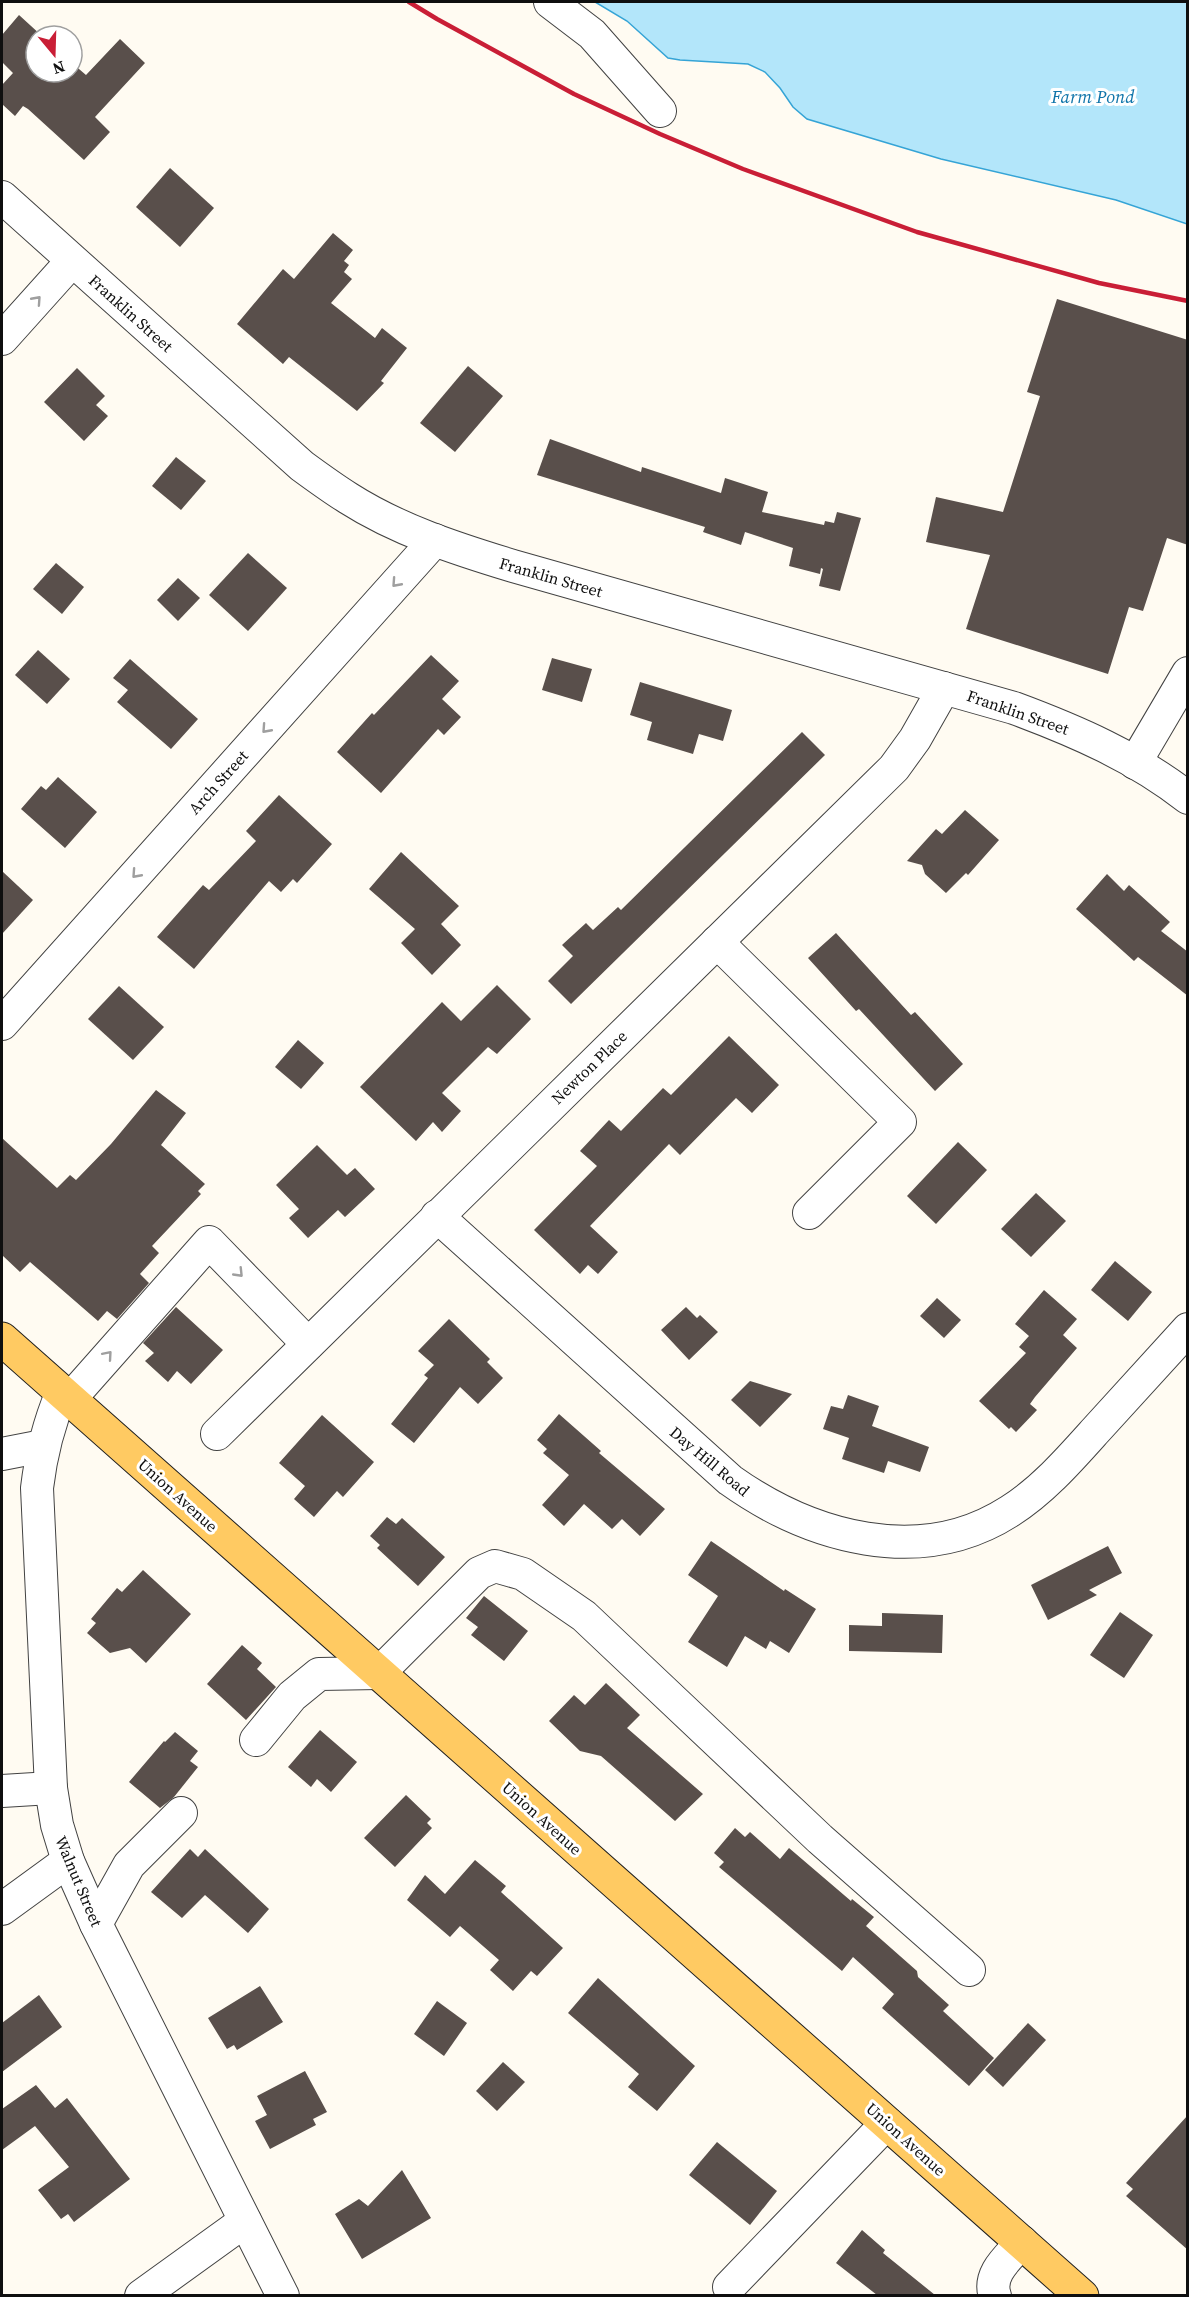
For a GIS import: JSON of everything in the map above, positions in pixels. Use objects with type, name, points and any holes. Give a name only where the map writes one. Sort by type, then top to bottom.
[{"type":"main road","name":"Union Avenue","points":[[2,1339],[1082,2295]]},
{"type":"street","points":[[549,2],[592,34],[660,111]]},
{"type":"street","name":"Franklin Street","points":[[2,197],[302,466],[348,498],[390,521],[435,540],[513,566],[944,688],[1049,721],[1102,744],[1188,798]]},
{"type":"street","points":[[2,339],[72,261]]},
{"type":"street","name":"Arch Street","points":[[2,1024],[435,540]]},
{"type":"street","points":[[1135,763],[1188,673]]},
{"type":"street","name":"Newton Place","points":[[217,1434],[894,768],[915,739],[944,688]]},
{"type":"street","points":[[717,942],[900,1122],[809,1213]]},
{"type":"street","name":"Day Hill Road","points":[[437,1216],[730,1480],[756,1499],[785,1515],[849,1537],[882,1542],[915,1542],[945,1538],[978,1527],[1010,1511],[1066,1462],[1188,1329]]},
{"type":"street","name":"Walnut Street","points":[[283,2295],[96,1924],[68,1861],[57,1825],[51,1788],[37,1488],[43,1446],[50,1420],[66,1395],[209,1242],[308,1344]]},
{"type":"street","points":[[2,1454],[43,1446]]},
{"type":"street","points":[[256,1740],[292,1696],[319,1674],[379,1673],[478,1573],[495,1566],[523,1574],[585,1616],[820,1839],[969,1970]]},
{"type":"street","points":[[2,1791],[51,1788]]},
{"type":"street","points":[[96,1924],[129,1865],[181,1813]]},
{"type":"street","points":[[2,1909],[68,1861]]},
{"type":"street","points":[[729,2287],[887,2123]]},
{"type":"street","points":[[141,2295],[245,2221]]},
{"type":"street","points":[[994,2292],[997,2271],[1022,2242]]},
{"type":"water","name":"Farm Pond","points":[[595,2],[1187,2],[1187,224],[1116,200],[941,159],[807,119],[793,107],[765,72],[748,64],[668,58],[627,21]]},
{"type":"building","points":[[19,15],[29,24],[24,24],[24,84],[84,84],[84,73],[86,75],[120,39],[145,63],[95,117],[110,132],[84,160],[28,109],[23,106],[15,116],[2,104],[2,85],[13,73],[2,62],[2,35]]},
{"type":"building","points":[[170,168],[214,208],[180,247],[136,207]]},
{"type":"building","points":[[333,233],[353,250],[344,261],[349,265],[344,272],[352,279],[331,303],[375,338],[382,328],[407,348],[381,381],[384,383],[357,411],[289,357],[283,364],[237,324],[283,269],[294,279]]},
{"type":"building","points":[[1057,299],[1188,340],[1188,545],[1167,538],[1143,611],[1129,607],[1108,674],[966,629],[990,555],[926,542],[936,497],[1003,512],[1040,396],[1027,392]]},
{"type":"building","points":[[468,366],[503,396],[455,452],[420,423]]},
{"type":"building","points":[[77,368],[105,396],[96,405],[108,416],[84,441],[44,402]]},
{"type":"building","points":[[550,439],[641,472],[642,467],[721,493],[725,478],[768,492],[762,512],[824,525],[825,521],[834,523],[837,512],[861,518],[840,591],[819,586],[823,569],[821,568],[820,574],[789,566],[793,548],[745,532],[741,545],[703,532],[705,527],[537,475]]},
{"type":"building","points":[[176,457],[206,481],[181,510],[152,486]]},
{"type":"building","points":[[248,553],[287,588],[248,631],[209,595]]},
{"type":"building","points":[[56,563],[84,587],[62,614],[33,589]]},
{"type":"building","points":[[178,578],[200,598],[178,621],[157,600]]},
{"type":"building","points":[[38,650],[70,679],[47,704],[15,675]]},
{"type":"building","points":[[431,655],[459,681],[442,699],[461,717],[444,735],[438,729],[381,793],[337,752],[372,713],[374,715]]},
{"type":"building","points":[[552,658],[592,669],[582,702],[542,690]]},
{"type":"building","points":[[130,659],[198,719],[171,749],[117,702],[128,690],[113,678]]},
{"type":"building","points":[[640,682],[732,710],[723,741],[699,734],[693,754],[647,740],[652,722],[630,715]]},
{"type":"building","points":[[802,732],[825,755],[571,1004],[548,981],[573,956],[562,945],[586,923],[593,930],[618,907],[621,910]]},
{"type":"building","points":[[58,777],[97,812],[65,848],[21,809],[41,786],[46,790]]},
{"type":"building","points":[[279,795],[332,844],[297,883],[293,879],[281,892],[269,881],[194,969],[157,937],[203,885],[209,890],[256,841],[246,831]]},
{"type":"building","points":[[965,810],[999,840],[968,875],[966,873],[946,893],[925,874],[922,865],[907,861],[936,829],[942,834]]},
{"type":"building","points":[[401,852],[459,906],[441,924],[461,945],[432,975],[401,943],[415,929],[369,889]]},
{"type":"building","points":[[2,871],[33,900],[2,934]]},
{"type":"building","points":[[1107,874],[1124,891],[1129,885],[1170,922],[1161,931],[1188,952],[1188,996],[1138,957],[1134,961],[1076,909]]},
{"type":"building","points":[[836,933],[911,1015],[915,1012],[963,1064],[935,1091],[859,1009],[856,1011],[808,958]]},
{"type":"building","points":[[497,985],[531,1019],[497,1054],[488,1047],[442,1093],[461,1111],[442,1132],[433,1122],[416,1141],[360,1087],[442,1002],[461,1021]]},
{"type":"building","points":[[119,986],[164,1027],[133,1060],[88,1019]]},
{"type":"building","points":[[729,1036],[779,1085],[752,1113],[736,1098],[680,1155],[669,1144],[590,1226],[618,1252],[598,1274],[588,1265],[580,1274],[534,1230],[597,1166],[580,1151],[609,1120],[621,1131],[663,1088],[671,1095]]},
{"type":"building","points":[[298,1040],[324,1063],[301,1089],[275,1067]]},
{"type":"building","points":[[156,1090],[186,1113],[161,1145],[205,1184],[198,1191],[201,1194],[152,1246],[159,1253],[140,1274],[149,1283],[117,1319],[107,1311],[98,1321],[30,1262],[20,1272],[2,1255],[2,1138],[57,1188],[70,1175],[76,1180],[111,1144]]},
{"type":"building","points":[[958,1142],[987,1170],[936,1224],[907,1196]]},
{"type":"building","points":[[317,1145],[347,1175],[355,1168],[375,1189],[345,1217],[338,1210],[308,1238],[289,1218],[299,1209],[276,1185]]},
{"type":"building","points":[[1036,1193],[1066,1221],[1031,1257],[1001,1229]]},
{"type":"building","points":[[1115,1261],[1152,1292],[1128,1321],[1091,1290]]},
{"type":"building","points":[[1044,1290],[1077,1319],[1063,1335],[1077,1348],[1035,1397],[1030,1404],[1037,1410],[1016,1432],[1011,1427],[1009,1429],[979,1401],[1026,1353],[1019,1347],[1029,1336],[1015,1324]]},
{"type":"building","points":[[937,1298],[961,1320],[944,1338],[920,1316]]},
{"type":"building","points":[[176,1307],[223,1350],[191,1384],[177,1371],[168,1382],[145,1361],[154,1353],[143,1343]]},
{"type":"building","points":[[686,1307],[697,1318],[700,1315],[718,1332],[689,1360],[661,1330]]},
{"type":"building","points":[[449,1319],[490,1359],[487,1362],[503,1378],[478,1404],[460,1387],[414,1443],[391,1424],[428,1378],[424,1375],[434,1365],[418,1351]]},
{"type":"building","points":[[750,1381],[792,1394],[760,1427],[731,1400]]},
{"type":"building","points":[[848,1395],[879,1406],[872,1426],[929,1447],[920,1472],[888,1461],[884,1473],[842,1459],[849,1438],[823,1429],[831,1406],[843,1409]]},
{"type":"building","points":[[559,1414],[601,1451],[599,1453],[665,1509],[640,1536],[622,1519],[612,1529],[584,1504],[564,1526],[542,1505],[569,1475],[543,1453],[547,1449],[537,1440]]},
{"type":"building","points":[[322,1415],[374,1462],[343,1497],[337,1491],[314,1517],[294,1499],[305,1486],[279,1463]]},
{"type":"building","points":[[387,1517],[396,1524],[402,1518],[445,1557],[418,1586],[377,1548],[380,1545],[370,1536]]},
{"type":"building","points":[[711,1541],[784,1591],[785,1589],[816,1609],[789,1653],[770,1641],[766,1649],[745,1636],[727,1667],[688,1642],[718,1596],[688,1575]]},
{"type":"building","points":[[1108,1546],[1122,1573],[1089,1590],[1097,1595],[1048,1620],[1031,1585]]},
{"type":"building","points":[[143,1570],[191,1614],[146,1663],[130,1648],[110,1653],[87,1633],[96,1623],[91,1619],[117,1588],[122,1592]]},
{"type":"building","points":[[484,1596],[528,1631],[504,1661],[471,1635],[478,1627],[466,1618]]},
{"type":"building","points":[[1120,1612],[1153,1635],[1124,1678],[1090,1655]]},
{"type":"building","points":[[882,1613],[943,1615],[942,1653],[849,1651],[849,1625],[882,1626]]},
{"type":"building","points":[[242,1645],[262,1663],[257,1669],[276,1687],[246,1720],[207,1684]]},
{"type":"building","points":[[606,1683],[640,1715],[627,1728],[703,1794],[675,1821],[601,1756],[580,1751],[549,1721],[574,1695],[585,1705]]},
{"type":"building","points":[[320,1730],[357,1762],[331,1792],[317,1779],[311,1787],[288,1767]]},
{"type":"building","points":[[175,1732],[198,1751],[190,1761],[198,1767],[174,1797],[160,1808],[129,1782],[164,1741]]},
{"type":"building","points":[[406,1795],[431,1819],[427,1823],[432,1828],[395,1867],[364,1838]]},
{"type":"building","points":[[735,1828],[745,1837],[750,1832],[780,1859],[789,1848],[851,1901],[852,1899],[874,1917],[866,1926],[917,1971],[918,1977],[949,2005],[943,2011],[994,2058],[969,2086],[882,2008],[894,1994],[853,1957],[842,1971],[719,1867],[724,1862],[714,1853]]},
{"type":"building","points":[[190,1849],[198,1857],[205,1849],[269,1909],[248,1933],[205,1895],[182,1918],[151,1892]]},
{"type":"building","points":[[475,1860],[506,1886],[501,1892],[563,1948],[537,1976],[531,1971],[513,1991],[490,1970],[499,1960],[460,1926],[450,1937],[407,1900],[425,1875],[445,1894]]},
{"type":"building","points":[[598,1978],[695,2066],[657,2111],[628,2087],[639,2074],[568,2013]]},
{"type":"building","points":[[260,1986],[283,2022],[237,2050],[234,2045],[227,2049],[208,2018]]},
{"type":"building","points":[[39,1995],[62,2027],[2,2072],[2,2023]]},
{"type":"building","points":[[437,2001],[467,2023],[444,2056],[414,2034]]},
{"type":"building","points":[[1028,2023],[1046,2040],[1003,2087],[985,2070]]},
{"type":"building","points":[[503,2062],[525,2082],[497,2111],[476,2091]]},
{"type":"building","points":[[305,2071],[327,2112],[313,2119],[316,2125],[270,2149],[255,2121],[267,2115],[257,2096]]},
{"type":"building","points":[[36,2085],[55,2108],[67,2098],[130,2179],[74,2222],[68,2214],[61,2219],[38,2190],[69,2167],[35,2126],[2,2150],[2,2109]]},
{"type":"building","points":[[1188,2115],[1188,2250],[1126,2196],[1133,2189],[1126,2183]]},
{"type":"building","points":[[717,2142],[777,2191],[750,2225],[689,2175]]},
{"type":"building","points":[[402,2170],[431,2218],[362,2259],[335,2214],[359,2199],[368,2206]]},
{"type":"building","points":[[862,2230],[885,2250],[883,2253],[935,2295],[877,2295],[836,2263]]},
{"type":"railway","points":[[409,2],[574,94],[743,169],[917,232],[1099,283],[1188,301]]}]
